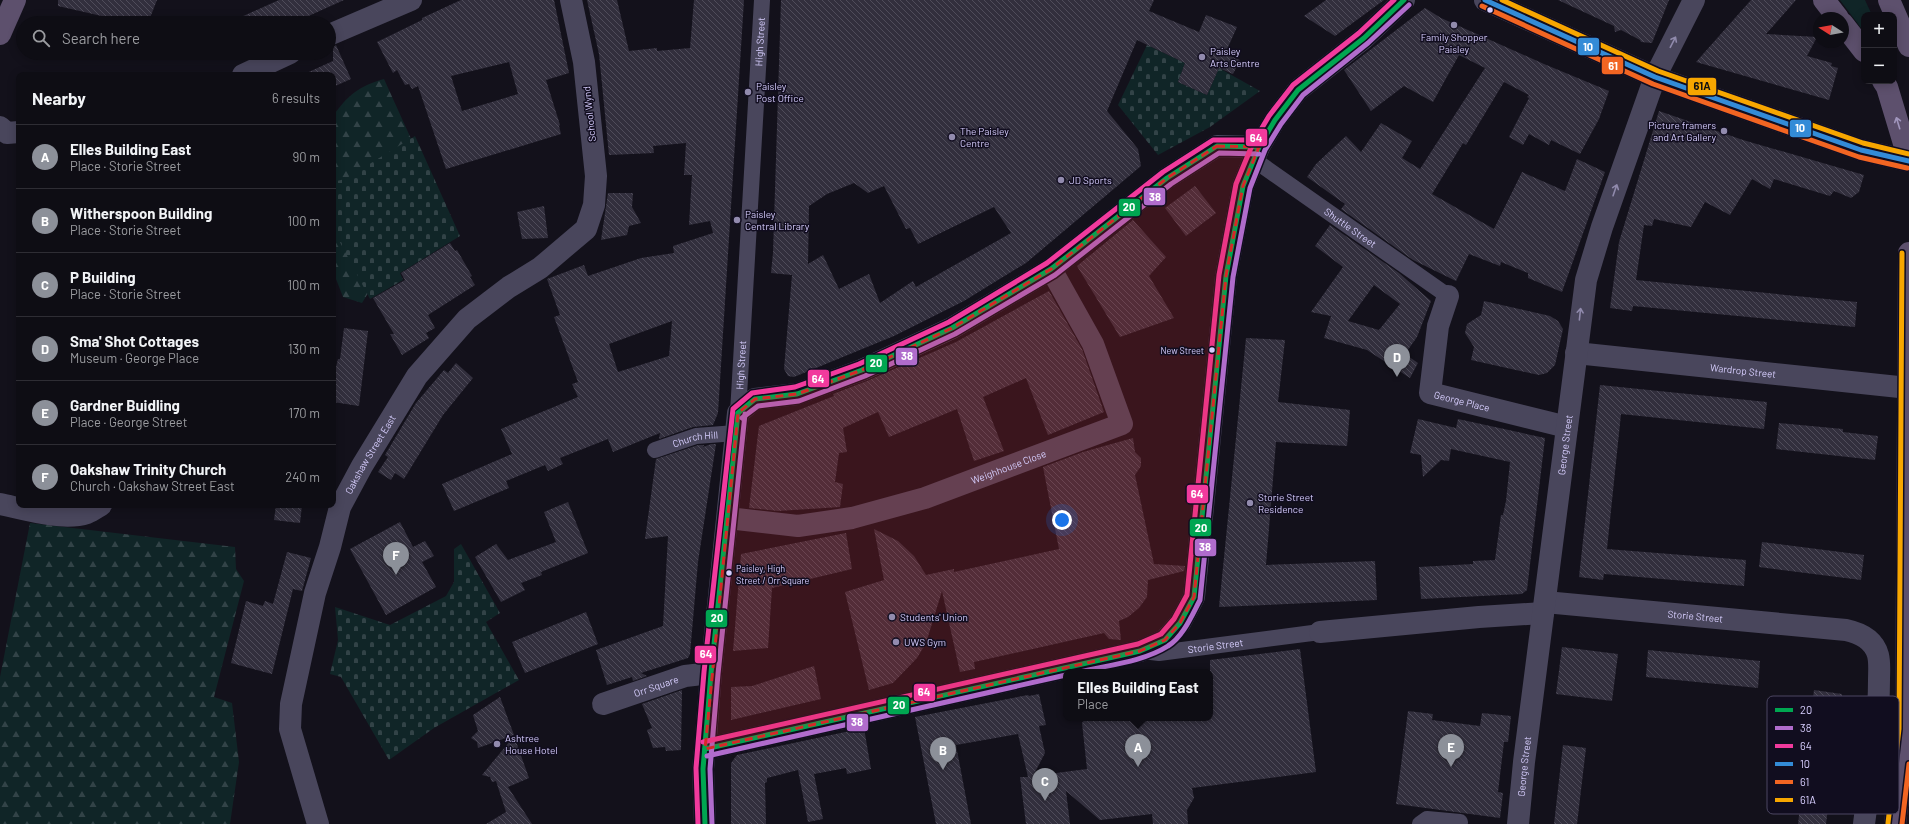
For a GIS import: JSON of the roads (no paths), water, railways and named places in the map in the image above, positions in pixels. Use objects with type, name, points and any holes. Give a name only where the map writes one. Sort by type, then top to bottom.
[{"type":"main road","points":[[0,34],[15,0]]},
{"type":"main road","points":[[1824,0],[1833,12]]},
{"type":"main road","points":[[1889,0],[1909,46]]},
{"type":"main road","points":[[1849,32],[1862,48]]},
{"type":"main road","points":[[1885,84],[1909,160]]},
{"type":"main road","points":[[1899,789],[1906,728],[1909,253]]},
{"type":"main road","points":[[1895,824],[1896,814]]},
{"type":"street","points":[[336,32],[410,0]]},
{"type":"street","name":"School Wynd","points":[[571,0],[584,62],[596,176],[594,205],[586,229]]},
{"type":"street","name":"High Street","points":[[705,824],[703,769],[710,673],[728,518],[737,423],[762,0]]},
{"type":"street","points":[[1140,651],[1164,640],[1180,623],[1194,597],[1226,276],[1243,186],[1256,153],[1274,120],[1298,90],[1364,38],[1404,0]]},
{"type":"street","points":[[1485,0],[1655,76],[1861,150],[1909,160]]},
{"type":"street","name":"George Street","points":[[1518,824],[1586,280],[1602,227],[1655,76],[1694,0]]},
{"type":"street","points":[[249,72],[275,60]]},
{"type":"street","points":[[0,127],[7,133],[16,132]]},
{"type":"street","points":[[737,423],[755,399],[797,394],[862,370],[952,328],[1051,269],[1167,178],[1217,146],[1256,153]]},
{"type":"street","name":"Shuttle Street","points":[[1256,153],[1448,296]]},
{"type":"street","name":"Oakshaw Street East","points":[[318,824],[290,729],[290,704],[315,593],[330,547],[340,507],[362,466],[417,376],[467,319],[509,287],[540,268],[586,229]]},
{"type":"street","name":"Weighhouse Close","points":[[728,518],[798,526],[852,518],[925,498],[1122,424],[1093,344],[1051,269]]},
{"type":"street","name":"George Place","points":[[1448,296],[1438,326],[1430,394],[1567,428]]},
{"type":"street","name":"Wardrop Street","points":[[1576,353],[1908,388]]},
{"type":"street","name":"Church Hill","points":[[655,450],[737,423]]},
{"type":"street","points":[[0,504],[16,507]]},
{"type":"street","points":[[20,508],[40,512],[78,515],[89,513],[96,508]]},
{"type":"street","name":"Storie Street","points":[[705,749],[1140,651],[1159,653],[1320,632],[1479,617],[1544,608],[1846,630],[1866,637],[1874,645],[1878,656],[1879,696]]},
{"type":"street","name":"Orr Square","points":[[603,704],[685,676],[710,673]]},
{"type":"street","name":"Storie Street","points":[[1864,824],[1865,814]]},
{"type":"street","points":[[1420,824],[1427,819],[1460,822]]},
{"type":"place","name":"Family Shopper Paisley","points":[[1454,25]]},
{"type":"place","name":"Paisley Arts Centre","points":[[1202,57]]},
{"type":"place","name":"Paisley Post Office","points":[[748,92]]},
{"type":"place","name":"Picture framers and Art Gallery","points":[[1724,131]]},
{"type":"place","name":"The Paisley Centre","points":[[952,137]]},
{"type":"place","name":"JD Sports","points":[[1061,180]]},
{"type":"place","name":"Paisley Central Library","points":[[737,220]]},
{"type":"place","name":"New Street","points":[[1212,350]]},
{"type":"place","name":"Sma' Shot Cottages","points":[[1397,377]]},
{"type":"place","name":"Storie Street Residence","points":[[1250,503]]},
{"type":"place","name":"Paisley, High Street / Orr Square","points":[[729,573]]},
{"type":"place","name":"Oakshaw Trinity Church","points":[[396,575]]},
{"type":"place","name":"Students' Union","points":[[892,617]]},
{"type":"place","name":"UWS Gym","points":[[896,642]]},
{"type":"place","name":"Ashtree House Hotel","points":[[497,744]]},
{"type":"place","name":"Elles Building East","points":[[1138,767]]},
{"type":"place","name":"Gardner Buidling","points":[[1451,767]]},
{"type":"place","name":"Witherspoon Building","points":[[943,770]]},
{"type":"place","name":"P Building","points":[[1045,801]]}]
